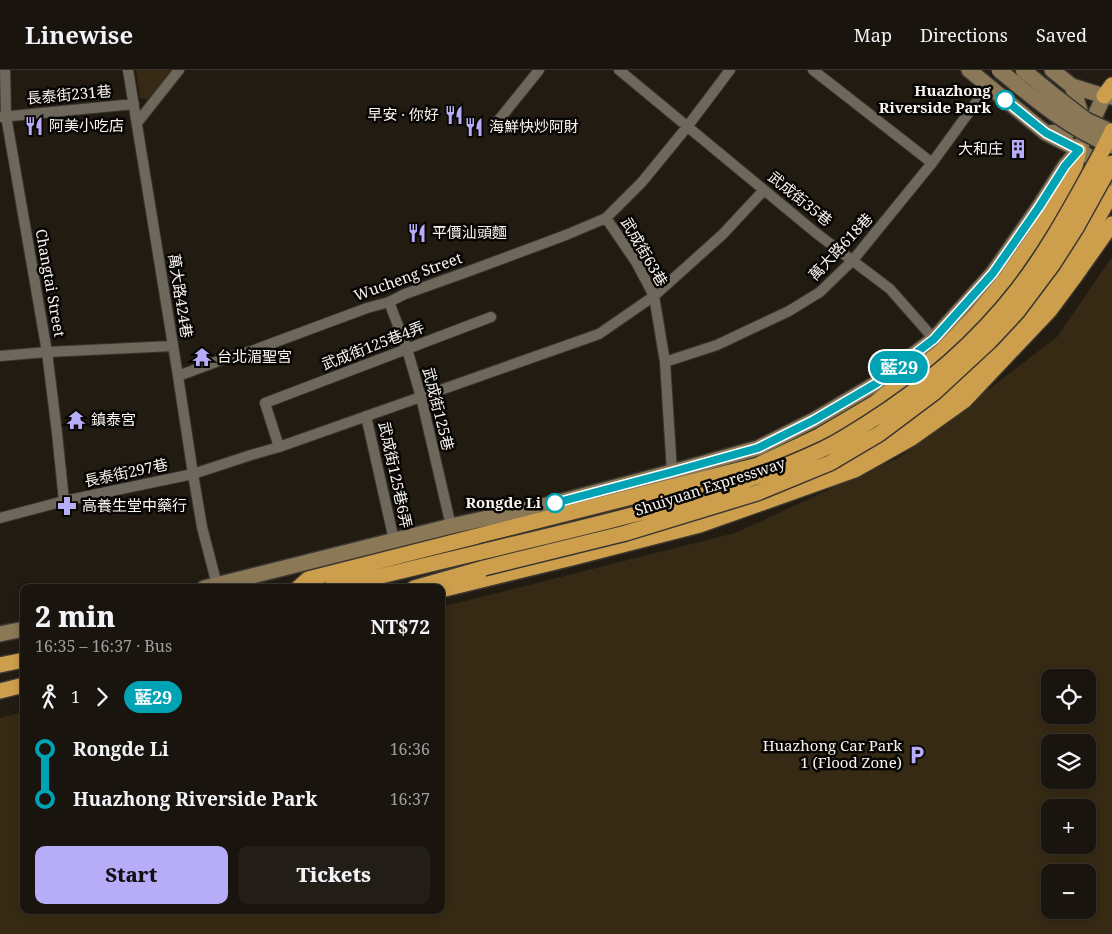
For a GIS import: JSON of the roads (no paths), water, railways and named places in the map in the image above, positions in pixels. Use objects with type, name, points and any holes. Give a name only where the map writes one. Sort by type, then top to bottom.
[{"type":"highway","name":"Shuiyuan Expressway","points":[[349,584],[629,516],[700,496],[766,473],[823,449],[882,414],[906,397],[962,350],[995,316],[1018,289],[1044,252],[1112,132]]},
{"type":"highway","points":[[302,584],[308,579],[758,464],[820,436],[875,403],[941,352],[975,316],[1005,280],[1056,204],[1074,171],[1079,150]]},
{"type":"highway","name":"Shuiyuan Expressway","points":[[428,584],[484,568],[626,534],[757,493],[830,463],[879,434],[935,392],[990,341],[1017,312],[1053,264],[1076,228],[1112,163]]},
{"type":"highway","points":[[830,463],[872,450],[884,444],[956,392],[1020,328],[1052,290],[1084,243],[1112,193]]},
{"type":"highway","points":[[445,589],[700,525],[855,470],[912,438],[964,401],[1050,310],[1112,224]]},
{"type":"highway","points":[[0,665],[20,661]]},
{"type":"highway","points":[[0,691],[20,686]]},
{"type":"street","name":"Changtai Street","points":[[5,70],[3,116],[47,352],[64,501]]},
{"type":"street","name":"萬大路424巷","points":[[128,70],[210,584]]},
{"type":"street","points":[[137,122],[179,70]]},
{"type":"street","points":[[494,126],[539,70]]},
{"type":"street","name":"武成街35巷","points":[[618,70],[816,233],[890,289],[934,339]]},
{"type":"street","name":"Wucheng Street","points":[[178,376],[232,356],[252,351],[367,308],[389,302],[405,294],[566,235],[606,218],[642,182],[730,70]]},
{"type":"street","points":[[813,70],[932,163]]},
{"type":"street","points":[[969,70],[1046,133],[1093,159],[1112,180]]},
{"type":"street","points":[[999,70],[1078,130],[1112,146]]},
{"type":"street","points":[[1023,70],[1086,120],[1112,132]]},
{"type":"street","points":[[218,584],[451,526],[551,504],[758,448],[814,420],[877,383],[934,339],[993,273],[1065,166],[1079,150],[1109,93],[1072,86],[1052,70]]},
{"type":"street","name":"萬大路618巷","points":[[665,362],[717,345],[789,311],[820,292],[853,260],[932,163],[988,86]]},
{"type":"street","points":[[1046,133],[1069,131],[1080,110],[1072,86]]},
{"type":"street","name":"長泰街231巷","points":[[3,116],[134,104]]},
{"type":"street","name":"武成街125巷6弄","points":[[193,474],[279,447],[599,334],[654,296],[724,234],[764,190]]},
{"type":"street","name":"武成街63巷","points":[[606,218],[636,262],[654,296],[665,362],[672,472]]},
{"type":"street","name":"武成街125巷","points":[[389,302],[408,349],[451,526]]},
{"type":"street","name":"武成街125巷4弄","points":[[279,447],[265,403],[491,317]]},
{"type":"street","points":[[0,356],[173,346]]},
{"type":"street","name":"武成街125巷6弄","points":[[366,416],[394,540]]},
{"type":"street","name":"長泰街297巷","points":[[0,518],[64,501],[193,474]]},
{"type":"street","points":[[0,634],[20,630]]},
{"type":"place","name":"Huazhong Riverside Park","points":[[1005,100]]},
{"type":"place","name":"早安 · 你好","points":[[454,115]]},
{"type":"place","name":"阿美小吃店","points":[[34,126]]},
{"type":"place","name":"海鮮快炒阿財","points":[[474,127]]},
{"type":"place","name":"大和庄","points":[[1018,149]]},
{"type":"place","name":"平價汕頭麵","points":[[417,233]]},
{"type":"place","name":"台北湄聖宮","points":[[202,357]]},
{"type":"place","name":"鎮泰宮","points":[[76,420]]},
{"type":"place","name":"Rongde Li","points":[[555,503]]},
{"type":"place","name":"高養生堂中藥行","points":[[67,506]]},
{"type":"place","name":"Huazhong Car Park 1 (Flood Zone)","points":[[917,755]]}]
